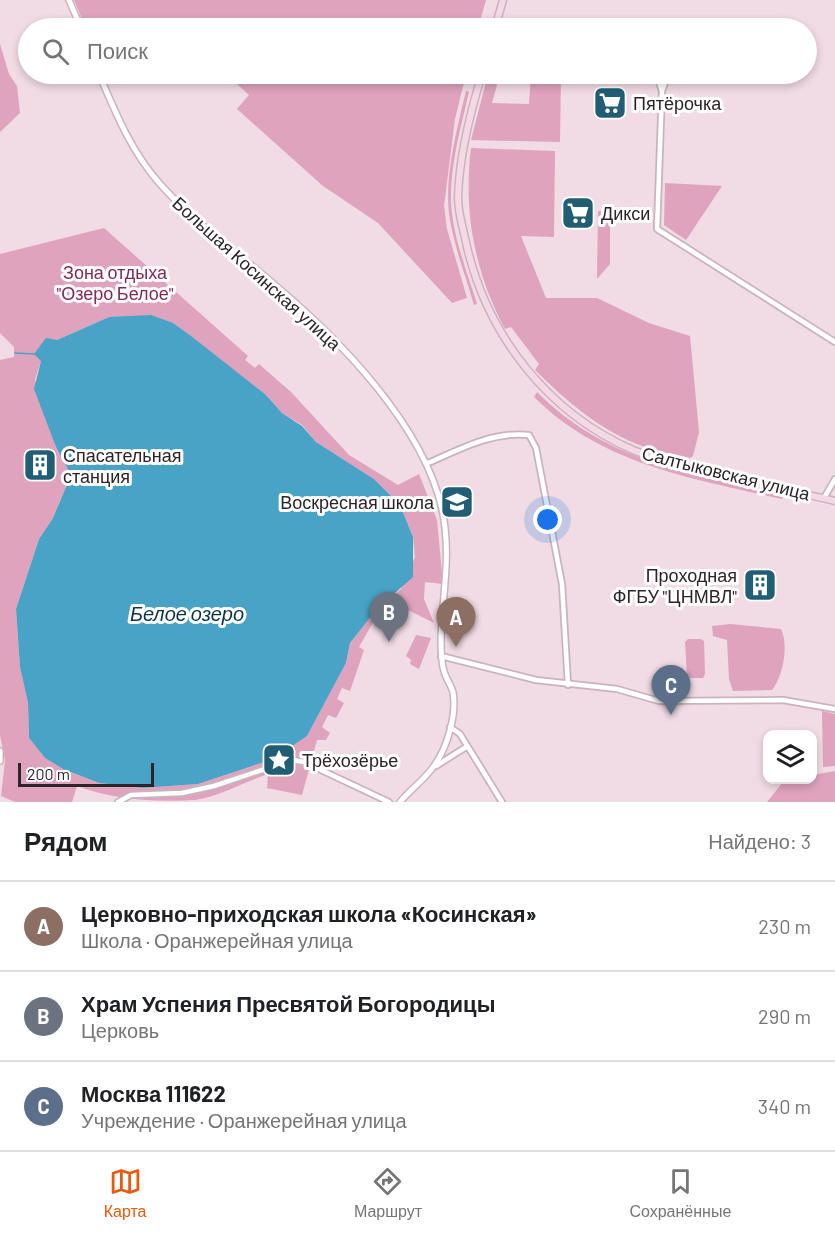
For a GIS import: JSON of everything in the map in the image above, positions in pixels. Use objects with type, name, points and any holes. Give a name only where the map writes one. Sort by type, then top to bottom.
[{"type":"main road","points":[[498,18],[503,0]]},
{"type":"main road","name":"Салтыковская улица","points":[[480,84],[465,145],[459,190],[460,212],[471,264],[484,304],[502,335],[533,378],[557,403],[632,450],[680,465],[835,501]]},
{"type":"street","points":[[69,0],[77,18]]},
{"type":"street","name":"Большая Косинская улица","points":[[103,84],[130,144],[161,184],[196,221],[278,287],[368,377],[382,392],[426,464],[442,508],[448,550],[441,656],[453,696],[450,727],[445,746],[434,767],[400,802]]},
{"type":"street","points":[[662,91],[657,229],[835,342]]},
{"type":"street","points":[[426,464],[476,442],[504,435],[529,435],[536,448],[562,584],[568,685]]},
{"type":"street","points":[[824,498],[835,479]]},
{"type":"street","points":[[441,656],[536,680],[617,689],[659,701],[783,699],[835,709]]},
{"type":"street","points":[[450,727],[460,734],[502,802]]},
{"type":"street","points":[[445,746],[446,751],[454,754]]},
{"type":"street","points":[[434,767],[466,747]]},
{"type":"street","points":[[0,751],[0,761]]},
{"type":"street","points":[[118,802],[131,795],[182,793],[214,786],[282,761],[292,760],[303,762],[389,802]]},
{"type":"green space","points":[[74,0],[486,0],[481,18],[82,18]]},
{"type":"green space","points":[[0,44],[9,74],[17,86],[20,113],[0,132]]},
{"type":"green space","points":[[237,84],[464,84],[455,119],[444,206],[447,229],[467,298],[452,303],[378,223],[323,186],[237,109],[249,95]]},
{"type":"green space","points":[[485,84],[497,84],[492,103],[529,104],[530,84],[561,84],[560,142],[471,140]]},
{"type":"green space","points":[[466,91],[469,92],[454,160],[451,201],[457,240],[477,304],[474,305],[455,242],[448,205],[452,155]]},
{"type":"green space","points":[[471,148],[555,151],[554,237],[521,236],[546,298],[597,298],[649,323],[690,336],[699,432],[693,456],[690,458],[645,447],[599,424],[572,404],[535,370],[539,364],[511,327],[505,329],[486,286],[474,242],[469,195]]},
{"type":"green space","points":[[665,183],[722,186],[686,240],[664,225]]},
{"type":"green space","points":[[598,211],[610,212],[610,264],[597,279]]},
{"type":"green space","name":"Зона отдыха \"Озеро Белое\"","points":[[104,228],[248,356],[245,360],[255,368],[259,364],[291,392],[349,455],[398,485],[419,474],[437,520],[443,584],[425,582],[424,599],[434,623],[398,605],[379,612],[359,647],[364,650],[350,691],[342,688],[337,699],[344,703],[336,718],[328,715],[322,727],[330,733],[326,740],[317,740],[302,795],[267,788],[268,774],[223,792],[195,800],[135,799],[91,791],[77,786],[72,802],[15,802],[1,796],[5,761],[0,735],[0,360],[14,357],[14,347],[0,333],[0,254]],"holes":[[[109,317],[173,323],[265,394],[282,413],[302,425],[316,442],[374,479],[400,505],[413,537],[415,557],[401,589],[377,609],[350,643],[346,663],[307,736],[267,761],[198,784],[142,788],[99,783],[63,769],[45,758],[29,738],[28,703],[20,667],[16,609],[39,539],[53,518],[71,475],[56,447],[35,380],[41,361],[57,340]]]},
{"type":"green space","points":[[537,392],[564,416],[592,435],[622,450],[652,462],[715,480],[783,495],[782,499],[682,475],[619,454],[589,439],[561,420],[534,397]]},
{"type":"green space","points":[[730,624],[781,629],[785,643],[784,661],[772,690],[733,691],[729,679],[727,640],[713,636],[712,626]]},
{"type":"green space","points":[[416,635],[431,638],[419,669],[410,664],[411,660],[406,656]]},
{"type":"green space","points":[[688,639],[704,641],[705,674],[703,678],[690,678],[687,675],[685,642]]},
{"type":"green space","points":[[822,711],[835,714],[835,766],[823,767]]},
{"type":"green space","points":[[835,771],[835,802],[767,802],[781,784],[817,784],[817,774]]},
{"type":"water","name":"Белое озеро","points":[[151,315],[173,323],[191,336],[265,394],[282,413],[302,426],[316,442],[374,479],[400,505],[413,537],[413,577],[377,609],[350,643],[346,663],[307,736],[267,761],[198,784],[142,788],[99,783],[63,769],[45,758],[29,738],[28,703],[20,667],[16,609],[39,539],[53,518],[71,475],[56,447],[34,389],[41,361],[34,354],[46,338],[57,340],[109,317]]},
{"type":"waterway","points":[[15,353],[35,354]]},
{"type":"place","name":"Пятёрочка","points":[[610,103]]},
{"type":"place","name":"Дикси","points":[[578,213]]},
{"type":"place","name":"Спасательная станция","points":[[40,465]]},
{"type":"place","name":"Воскресная школа","points":[[457,502]]},
{"type":"place","name":"Проходная ФГБУ \"ЦНМВЛ\"","points":[[760,585]]},
{"type":"place","name":"Храм Успения Пресвятой Богородицы","points":[[389,642]]},
{"type":"place","name":"Церковно-приходская школа «Косинская»","points":[[456,647]]},
{"type":"place","name":"Москва 111622","points":[[671,715]]},
{"type":"place","name":"Трёхозёрье","points":[[279,760]]}]
